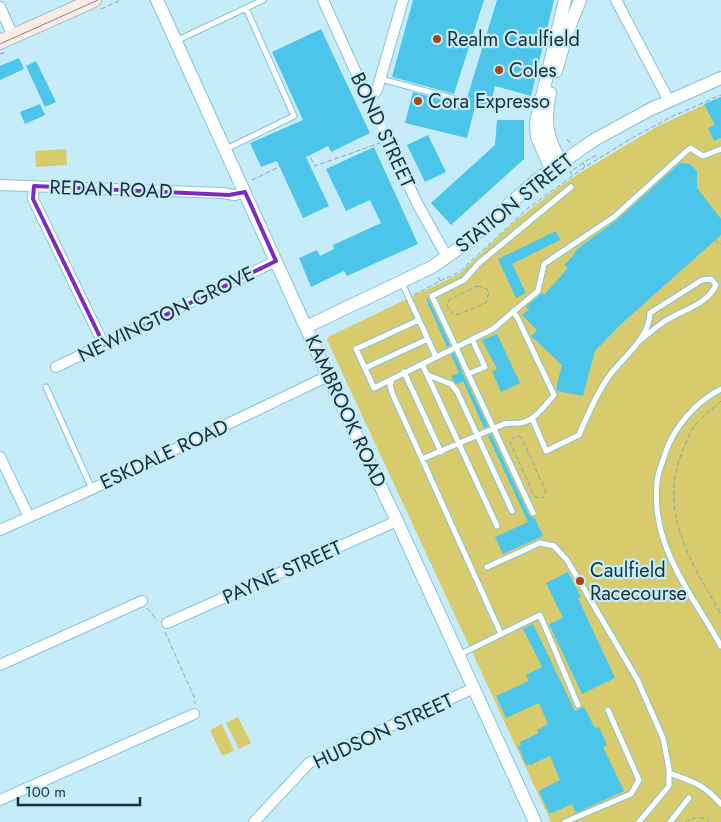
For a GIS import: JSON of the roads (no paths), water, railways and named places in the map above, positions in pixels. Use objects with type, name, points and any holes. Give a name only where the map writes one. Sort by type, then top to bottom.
[{"type":"main road","points":[[0,42],[76,4],[94,0]]},
{"type":"street","name":"KAMBROOK ROAD","points":[[157,0],[226,149],[246,185],[276,261],[328,376],[397,521],[535,822]]},
{"type":"street","name":"BOND STREET","points":[[323,0],[417,203],[447,257]]},
{"type":"street","points":[[366,92],[371,94],[376,92],[402,0]]},
{"type":"street","points":[[551,169],[537,137],[536,122],[565,0]]},
{"type":"street","points":[[562,162],[549,138],[547,109],[567,33],[580,0]]},
{"type":"street","points":[[616,0],[669,100]]},
{"type":"street","points":[[0,7],[14,36]]},
{"type":"street","name":"STATION STREET","points":[[306,327],[432,267],[447,257],[551,169],[612,130],[669,100],[721,78]]},
{"type":"street","name":"REDAN ROAD","points":[[0,185],[235,195],[246,185]]},
{"type":"street","points":[[34,186],[33,199],[104,344]]},
{"type":"street","name":"NEWINGTON GROVE","points":[[56,366],[276,261]]},
{"type":"street","name":"ESKDALE ROAD","points":[[0,530],[328,376]]},
{"type":"street","points":[[0,458],[29,517]]},
{"type":"street","name":"PAYNE STREET","points":[[166,623],[397,521]]},
{"type":"street","points":[[0,665],[142,601]]},
{"type":"street","name":"HUDSON STREET","points":[[254,822],[309,762],[474,688]]},
{"type":"street","points":[[0,800],[194,714]]},
{"type":"lane","points":[[175,42],[263,0]]},
{"type":"lane","points":[[226,149],[294,116],[246,8]]},
{"type":"lane","points":[[381,79],[466,102]]},
{"type":"lane","points":[[419,320],[356,349],[374,388],[493,329],[538,291],[544,264],[614,216],[690,148],[703,156],[721,149]]},
{"type":"lane","points":[[533,513],[432,296],[464,280],[479,263],[570,187]]},
{"type":"lane","points":[[532,418],[546,451],[579,435],[607,379],[638,342],[650,324],[650,313],[702,280],[711,279],[716,285],[713,292],[701,301],[665,321],[638,342]]},
{"type":"lane","points":[[402,282],[436,357]]},
{"type":"lane","points":[[422,460],[494,429],[532,418],[554,396],[513,312]]},
{"type":"lane","points":[[365,368],[428,338]]},
{"type":"lane","points":[[468,374],[485,367],[472,339]]},
{"type":"lane","points":[[422,364],[497,526]]},
{"type":"lane","points":[[404,372],[441,452]]},
{"type":"lane","points":[[428,375],[451,384],[457,391],[512,511]]},
{"type":"lane","points":[[392,379],[390,385],[393,395],[501,634]]},
{"type":"lane","points":[[46,387],[92,488]]},
{"type":"lane","points":[[721,389],[705,398],[678,428],[668,445],[658,475],[657,510],[660,528],[672,564],[721,646]]},
{"type":"lane","points":[[487,567],[540,543],[554,546],[566,560],[637,679],[663,738],[669,773],[669,786],[639,822]]},
{"type":"lane","points":[[459,655],[540,615],[578,705]]},
{"type":"lane","points":[[565,822],[631,794],[639,780],[608,710]]},
{"type":"lane","points":[[669,773],[699,783],[721,804]]},
{"type":"lane","points":[[670,822],[688,798]]},
{"type":"tram line","points":[[0,44],[98,0]]},
{"type":"place","name":"Realm Caulfield","points":[[437,39]]},
{"type":"place","name":"Coles","points":[[499,70]]},
{"type":"place","name":"Cora Expresso","points":[[418,101]]},
{"type":"place","name":"Caulfield Racecourse","points":[[580,581]]}]
